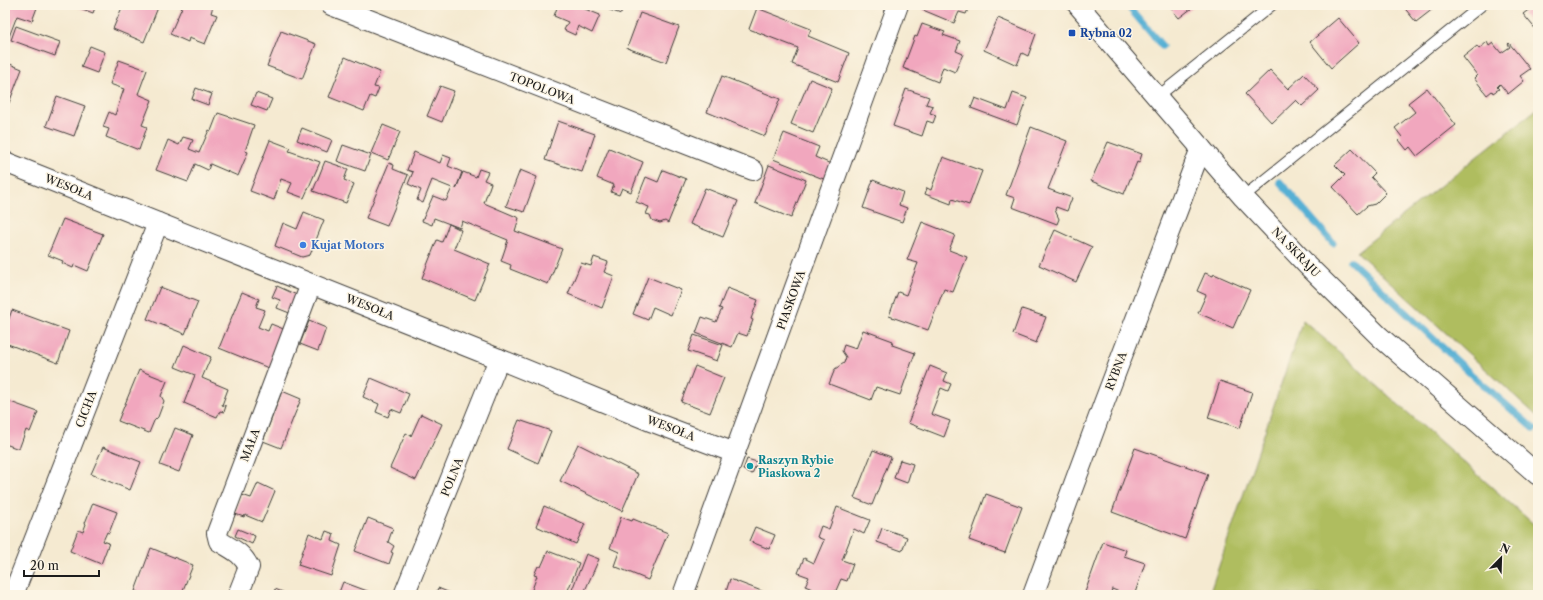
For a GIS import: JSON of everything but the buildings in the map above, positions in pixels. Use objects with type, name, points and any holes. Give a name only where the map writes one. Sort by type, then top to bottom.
[{"type":"street","name":"TOPOLOWA","points":[[331,5],[753,170]]},
{"type":"street","name":"PIASKOWA","points":[[683,595],[898,5]]},
{"type":"street","name":"NA SKRAJU","points":[[1078,5],[1243,197],[1307,265],[1378,336],[1538,475]]},
{"type":"street","name":"RYBNA","points":[[1033,595],[1201,148]]},
{"type":"street","name":"WESOŁA","points":[[5,162],[653,422],[735,453]]},
{"type":"street","name":"CICHA","points":[[13,595],[158,223]]},
{"type":"street","name":"MAŁA","points":[[238,595],[249,567],[244,557],[237,551],[219,542],[217,533],[311,284]]},
{"type":"street","name":"POLNA","points":[[404,595],[499,359]]},
{"type":"lane","points":[[1157,97],[1272,5]]},
{"type":"lane","points":[[1243,197],[1482,5]]},
{"type":"green space","points":[[1538,108],[1538,417],[1357,252]]},
{"type":"green space","points":[[1303,320],[1538,528],[1538,595],[1209,595]]},
{"type":"waterway","points":[[1127,5],[1162,46]]},
{"type":"waterway","points":[[1280,182],[1333,243]]},
{"type":"waterway","points":[[1351,261],[1473,376],[1534,429]]},
{"type":"place","name":"Rybna 02","points":[[1072,33]]},
{"type":"place","name":"Kujat Motors","points":[[303,245]]},
{"type":"place","name":"Raszyn Rybie Piaskowa 2","points":[[750,466]]}]
